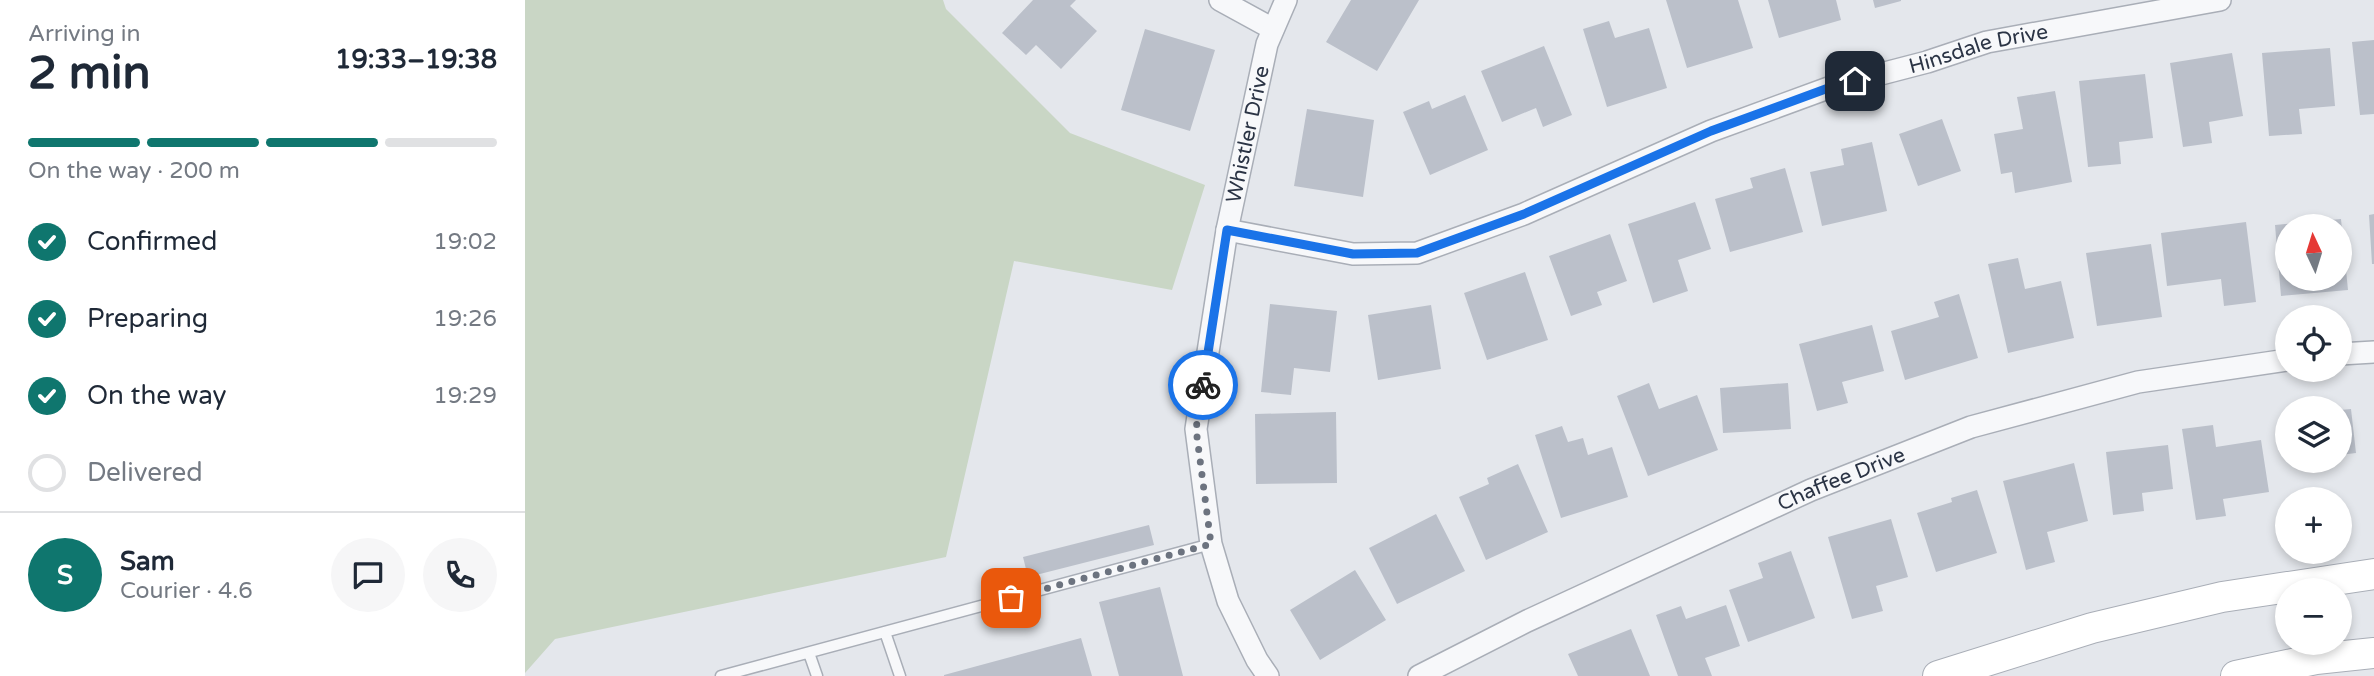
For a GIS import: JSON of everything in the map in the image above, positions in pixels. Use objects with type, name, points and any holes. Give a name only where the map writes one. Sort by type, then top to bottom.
[{"type":"main road","points":[[1938,676],[2092,628],[2223,597],[2374,574]]},
{"type":"main road","points":[[2236,676],[2316,659],[2374,653]]},
{"type":"street","points":[[1220,0],[1273,29]]},
{"type":"street","name":"Whistler Drive","points":[[1268,676],[1257,660],[1228,601],[1211,544],[1196,429],[1227,230],[1266,44],[1286,0]]},
{"type":"street","name":"Hinsdale Drive","points":[[1227,230],[1353,254],[1417,253],[1524,214],[1711,131],[1831,87],[1927,62],[1987,42],[2220,0]]},
{"type":"street","points":[[2352,353],[2374,352]]},
{"type":"street","name":"Chaffee Drive","points":[[1419,676],[1527,621],[1798,496],[1971,427],[2138,382],[2275,362]]},
{"type":"lane","points":[[720,676],[1211,544]]},
{"type":"lane","points":[[885,632],[899,676]]},
{"type":"lane","points":[[809,653],[817,676]]},
{"type":"green space","points":[[525,0],[943,0],[946,9],[1070,133],[1205,185],[1172,290],[1014,261],[946,557],[555,639],[525,673]]},
{"type":"building","points":[[1033,0],[1076,0],[1070,6],[1097,31],[1061,69],[1036,45],[1026,55],[1002,33]]},
{"type":"building","points":[[1351,0],[1419,0],[1377,71],[1326,42]]},
{"type":"building","points":[[1666,0],[1738,0],[1753,48],[1687,68]]},
{"type":"building","points":[[1768,0],[1836,0],[1841,20],[1779,38]]},
{"type":"building","points":[[1873,0],[1901,0],[1901,1],[1875,8]]},
{"type":"building","points":[[1609,21],[1615,38],[1649,28],[1667,88],[1607,107],[1583,29]]},
{"type":"building","points":[[1145,29],[1215,50],[1190,131],[1121,110]]},
{"type":"building","points":[[2374,40],[2374,114],[2360,115],[2352,42]]},
{"type":"building","points":[[1544,46],[1572,115],[1543,127],[1536,108],[1502,122],[1481,71]]},
{"type":"building","points":[[2330,48],[2335,106],[2299,109],[2302,134],[2269,136],[2262,53]]},
{"type":"building","points":[[2232,53],[2243,116],[2209,122],[2212,143],[2183,147],[2170,63]]},
{"type":"building","points":[[2145,74],[2153,138],[2119,142],[2121,164],[2088,167],[2079,81]]},
{"type":"building","points":[[2055,91],[2072,182],[2015,193],[2012,172],[2001,174],[1994,134],[2023,129],[2017,97]]},
{"type":"building","points":[[1465,95],[1488,150],[1430,175],[1403,112],[1429,101],[1432,109]]},
{"type":"building","points":[[1307,109],[1374,120],[1363,197],[1294,186]]},
{"type":"building","points":[[1942,119],[1961,171],[1918,186],[1899,134]]},
{"type":"building","points":[[1872,142],[1887,211],[1822,226],[1810,172],[1844,165],[1841,149]]},
{"type":"building","points":[[1785,168],[1803,232],[1730,252],[1715,199],[1753,188],[1750,178]]},
{"type":"building","points":[[1695,202],[1711,249],[1678,260],[1688,291],[1653,303],[1628,224]]},
{"type":"building","points":[[2374,214],[2374,264],[2372,264],[2369,215]]},
{"type":"building","points":[[2246,222],[2256,302],[2224,306],[2221,279],[2167,286],[2161,233]]},
{"type":"building","points":[[1610,234],[1627,281],[1597,292],[1602,305],[1571,316],[1549,256]]},
{"type":"building","points":[[2151,244],[2162,317],[2097,326],[2086,253]]},
{"type":"building","points":[[2018,258],[2025,289],[2061,281],[2074,338],[2008,353],[1988,264]]},
{"type":"building","points":[[1525,272],[1548,340],[1487,360],[1464,293]]},
{"type":"building","points":[[2281,291],[2337,291],[2281,296]]},
{"type":"building","points":[[1959,294],[1978,358],[1905,380],[1891,331],[1939,317],[1934,302]]},
{"type":"building","points":[[1270,304],[1337,311],[1330,372],[1294,368],[1291,395],[1261,392]]},
{"type":"building","points":[[1431,305],[1441,369],[1378,380],[1368,315]]},
{"type":"building","points":[[1872,325],[1884,371],[1842,382],[1848,403],[1817,411],[1799,344]]},
{"type":"building","points":[[1649,383],[1659,409],[1697,395],[1718,450],[1648,476],[1617,396]]},
{"type":"building","points":[[1788,383],[1791,429],[1723,433],[1720,388]]},
{"type":"building","points":[[1336,412],[1337,483],[1256,484],[1255,414]]},
{"type":"building","points":[[2352,418],[2356,453],[2352,454]]},
{"type":"building","points":[[2213,425],[2216,447],[2261,440],[2269,492],[2223,499],[2226,516],[2196,520],[2182,429]]},
{"type":"building","points":[[1562,426],[1568,442],[1583,438],[1588,455],[1612,447],[1628,497],[1561,518],[1535,435]]},
{"type":"building","points":[[2168,445],[2173,489],[2142,493],[2144,511],[2113,515],[2106,452]]},
{"type":"building","points":[[2074,463],[2088,521],[2047,532],[2055,562],[2026,570],[2003,481]]},
{"type":"building","points":[[1518,464],[1548,532],[1486,560],[1459,497],[1489,484],[1487,478]]},
{"type":"building","points":[[1977,490],[1997,553],[1936,572],[1917,513],[1952,502],[1951,498]]},
{"type":"building","points":[[1436,514],[1465,571],[1397,604],[1369,548]]},
{"type":"building","points":[[1891,519],[1908,577],[1876,586],[1883,611],[1852,619],[1828,537]]},
{"type":"building","points":[[1149,525],[1154,545],[1028,577],[1023,557]]},
{"type":"building","points":[[1791,551],[1815,618],[1748,642],[1729,590],[1763,578],[1758,563]]},
{"type":"building","points":[[1355,570],[1386,620],[1320,660],[1290,610]]},
{"type":"building","points":[[1160,587],[1183,676],[1119,676],[1099,602]]},
{"type":"building","points":[[1726,605],[1740,646],[1705,658],[1712,676],[1678,676],[1656,615],[1681,606],[1686,619]]},
{"type":"building","points":[[1631,629],[1650,676],[1578,676],[1568,654]]},
{"type":"building","points":[[1081,638],[1092,676],[944,676],[944,675]]},
{"type":"way so far","points":[[1011,598],[1211,544],[1196,429],[1203,385]]},
{"type":"route","points":[[1203,385],[1227,230],[1353,254],[1417,253],[1524,214],[1711,131],[1831,87],[1855,81]]}]
